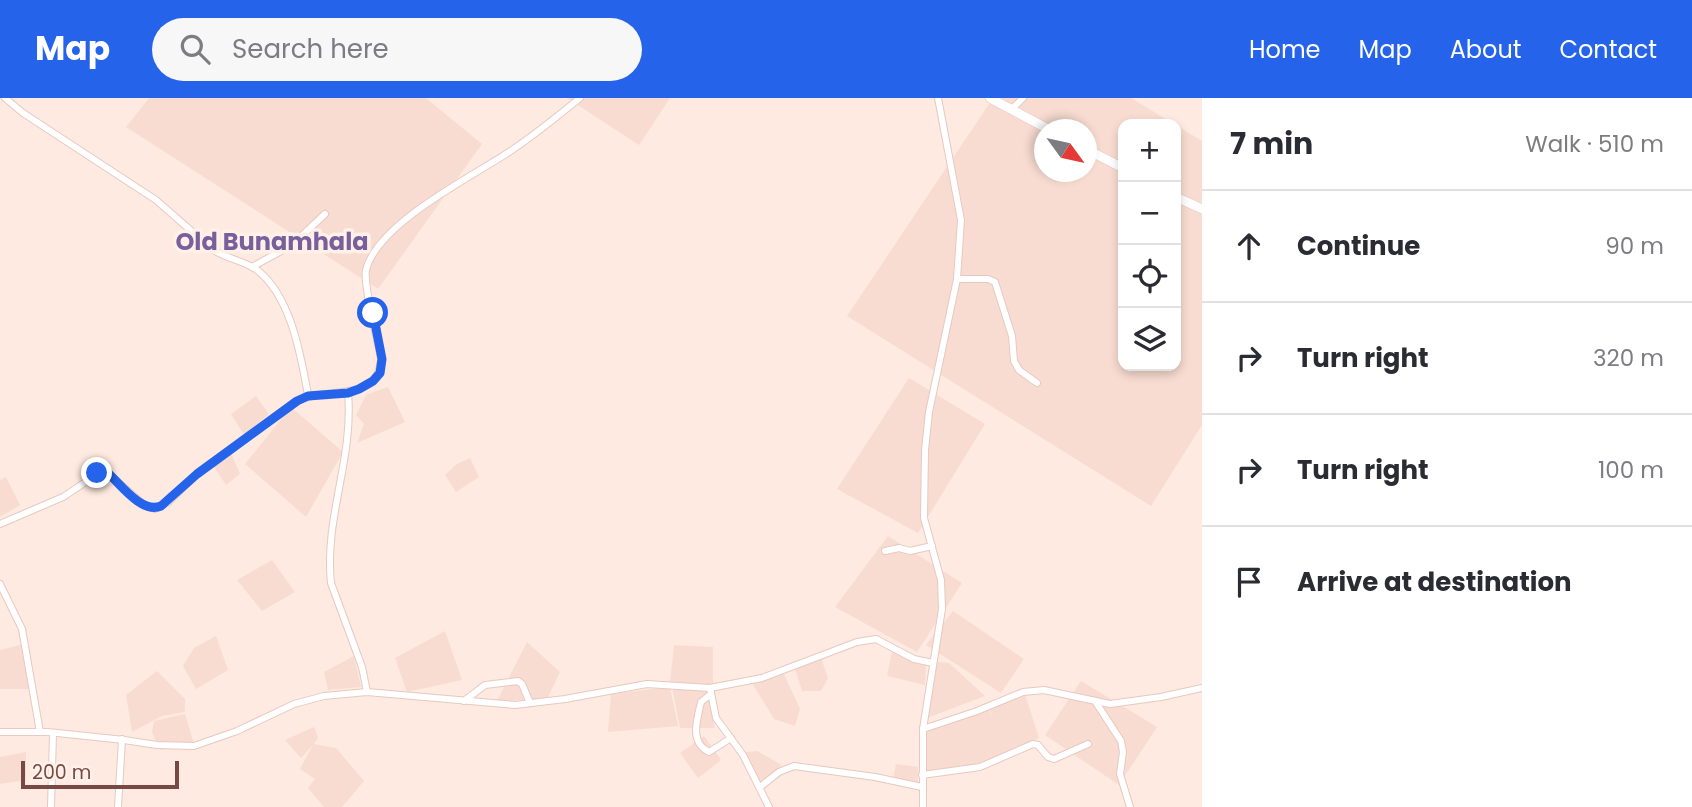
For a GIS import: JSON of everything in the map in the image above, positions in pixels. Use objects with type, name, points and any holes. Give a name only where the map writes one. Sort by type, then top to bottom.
[{"type":"street","points":[[5,98],[23,113],[156,200],[212,249],[252,267],[265,277],[284,307],[297,341],[308,396]]},
{"type":"street","points":[[0,524],[63,497],[102,471],[108,473],[145,506],[155,509],[167,503],[189,480],[283,410],[308,396],[348,393],[373,381],[380,373],[382,359],[365,276],[373,255],[390,234],[419,208],[512,150],[580,98]]},
{"type":"street","points":[[923,807],[923,729],[942,609],[941,580],[924,518],[925,450],[929,412],[957,279],[961,219],[938,98]]},
{"type":"street","points":[[990,98],[1034,121]]},
{"type":"street","points":[[1012,109],[1023,98]]},
{"type":"street","points":[[1097,154],[1118,165]]},
{"type":"street","points":[[1181,199],[1202,209]]},
{"type":"street","points":[[252,267],[292,245],[325,214]]},
{"type":"street","points":[[957,279],[988,279],[995,282],[1012,336],[1014,361],[1019,370],[1037,383]]},
{"type":"street","points":[[348,393],[350,423],[347,452],[331,532],[329,569],[335,597],[362,667],[367,692]]},
{"type":"street","points":[[885,551],[899,548],[910,551],[932,546]]},
{"type":"street","points":[[0,584],[22,629],[40,732]]},
{"type":"street","points":[[0,732],[40,732],[157,745],[194,746],[237,731],[294,704],[324,696],[367,692],[510,705],[581,697],[647,684],[711,691],[762,678],[869,640],[884,642],[914,659],[933,663]]},
{"type":"street","points":[[464,701],[485,685],[518,681],[530,703]]},
{"type":"street","points":[[923,729],[1023,692],[1044,690],[1110,704],[1202,688]]},
{"type":"street","points":[[711,691],[716,718],[731,738],[769,807]]},
{"type":"street","points":[[711,691],[701,702],[695,730],[698,744],[710,752],[731,738]]},
{"type":"street","points":[[1095,702],[1121,741],[1120,774],[1130,807]]},
{"type":"street","points":[[51,807],[53,733]]},
{"type":"street","points":[[118,807],[122,739]]},
{"type":"street","points":[[922,775],[980,767],[1033,744],[1054,759],[1088,744]]},
{"type":"street","points":[[760,787],[779,772],[794,766],[875,777],[922,787]]},
{"type":"shaded area","points":[[149,98],[426,98],[482,144],[378,289],[126,127]]},
{"type":"shaded area","points":[[567,98],[670,98],[639,145]]},
{"type":"shaded area","points":[[993,98],[1131,98],[1166,119],[1118,119],[1118,371],[1181,371],[1181,128],[1202,141],[1202,425],[1151,506],[847,316]]},
{"type":"shaded area","points":[[909,378],[985,424],[918,533],[837,489]]},
{"type":"shaded area","points":[[388,387],[405,422],[357,443],[364,424],[356,415],[366,395]]},
{"type":"shaded area","points":[[256,396],[269,414],[244,435],[231,414]]},
{"type":"shaded area","points":[[291,407],[343,452],[306,517],[245,464]]},
{"type":"shaded area","points":[[231,453],[240,474],[226,485],[213,465]]},
{"type":"shaded area","points":[[470,458],[479,477],[456,492],[445,475],[457,464]]},
{"type":"shaded area","points":[[6,477],[20,505],[0,517],[0,480]]},
{"type":"shaded area","points":[[888,536],[962,583],[917,652],[835,607]]},
{"type":"shaded area","points":[[272,560],[295,592],[262,611],[237,580]]},
{"type":"shaded area","points":[[953,611],[1024,659],[1001,693],[926,645]]},
{"type":"shaded area","points":[[445,631],[462,680],[407,692],[395,658]]},
{"type":"shaded area","points":[[216,636],[228,670],[196,689],[183,666],[194,648]]},
{"type":"shaded area","points":[[527,642],[560,672],[547,699],[497,701]]},
{"type":"shaded area","points":[[24,644],[30,689],[0,689],[0,650]]},
{"type":"shaded area","points":[[674,645],[713,647],[713,685],[670,683]]},
{"type":"shaded area","points":[[892,652],[926,665],[925,685],[887,676]]},
{"type":"shaded area","points":[[354,656],[361,687],[328,690],[324,672]]},
{"type":"shaded area","points":[[821,658],[828,678],[821,691],[802,691],[795,669]]},
{"type":"shaded area","points":[[932,661],[949,663],[985,696],[922,720]]},
{"type":"shaded area","points":[[157,671],[185,699],[185,712],[162,716],[132,732],[126,695]]},
{"type":"shaded area","points":[[783,672],[800,709],[795,726],[774,719],[752,683]]},
{"type":"shaded area","points":[[1081,681],[1157,727],[1119,785],[1045,735]]},
{"type":"shaded area","points":[[670,687],[678,726],[608,732],[611,694]]},
{"type":"shaded area","points":[[672,687],[706,689],[715,728],[680,728]]},
{"type":"shaded area","points":[[1025,694],[1039,738],[976,765],[925,772],[925,725],[987,706],[994,721],[987,703]]},
{"type":"shaded area","points":[[185,714],[194,744],[160,750],[152,732],[154,721]]},
{"type":"shaded area","points":[[314,727],[318,738],[314,744],[336,748],[364,781],[342,807],[324,807],[308,788],[315,779],[300,769],[313,745],[301,758],[285,740]]},
{"type":"shaded area","points":[[704,736],[721,760],[698,778],[680,753]]},
{"type":"shaded area","points":[[757,751],[782,765],[760,785],[738,753]]},
{"type":"shaded area","points":[[26,752],[26,780],[0,784],[0,757]]},
{"type":"shaded area","points":[[896,764],[918,767],[918,782],[893,779]]},
{"type":"district","name":"Old Bunamhala","points":[[272,242]]},
{"type":"route","points":[[97,473],[108,473],[150,509],[167,503],[197,474],[297,401],[323,393],[348,393],[373,381],[380,373],[382,359],[373,313]]}]
